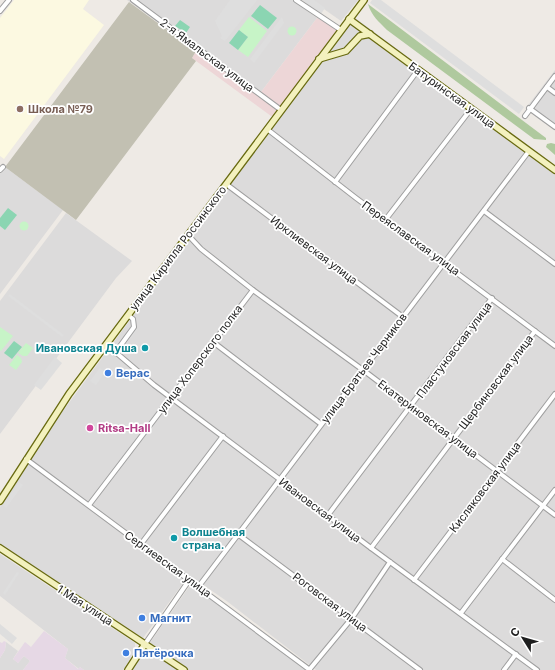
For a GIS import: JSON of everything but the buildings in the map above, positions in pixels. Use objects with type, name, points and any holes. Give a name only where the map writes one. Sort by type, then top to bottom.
[{"type":"main road","name":"улица Кирилла Россинского","points":[[0,501],[2,491],[26,459],[61,405],[364,0]]},
{"type":"main road","name":"Батуринская улица","points":[[349,19],[555,170]]},
{"type":"main road","points":[[319,59],[346,51],[360,36],[370,34]]},
{"type":"main road","name":"1 Мая улица","points":[[0,548],[184,670]]},
{"type":"main road","points":[[128,670],[144,643]]},
{"type":"street","points":[[0,11],[9,0]]},
{"type":"street","name":"2-я Ямальская улица","points":[[133,0],[281,110]]},
{"type":"street","points":[[296,0],[341,30]]},
{"type":"street","points":[[335,182],[418,70]]},
{"type":"street","points":[[525,116],[555,76]]},
{"type":"street","points":[[547,87],[555,93]]},
{"type":"street","points":[[530,108],[555,127]]},
{"type":"street","points":[[386,219],[471,109]]},
{"type":"street","name":"Переяславская улица","points":[[267,129],[335,182],[555,346]]},
{"type":"street","name":"улица Братьев Черников","points":[[199,586],[529,151]]},
{"type":"street","name":"Ирклиевская улица","points":[[226,184],[403,317]]},
{"type":"street","points":[[484,211],[555,264]]},
{"type":"street","name":"Екатериновская улица","points":[[188,235],[201,249],[253,290],[412,406],[555,515]]},
{"type":"street","name":"улица Хоперского полка","points":[[90,505],[253,290]]},
{"type":"street","name":"Пластуновская улица","points":[[328,515],[412,406],[492,298]]},
{"type":"street","points":[[115,353],[134,327],[133,319],[128,316]]},
{"type":"street","name":"Щербиновская улица","points":[[371,548],[535,331]]},
{"type":"street","points":[[214,342],[321,424]]},
{"type":"street","name":"Ивановская улица","points":[[106,344],[115,353],[171,397],[371,548],[537,670]]},
{"type":"street","name":"Кисляковская улица","points":[[414,580],[555,394]]},
{"type":"street","points":[[141,544],[223,436]]},
{"type":"street","name":"Сергиевская улица","points":[[26,459],[190,579],[309,670]]},
{"type":"street","points":[[461,613],[555,490]]},
{"type":"street","name":"Роговская улица","points":[[239,535],[420,670]]},
{"type":"street","points":[[502,559],[555,600]]},
{"type":"street","points":[[309,670],[352,618],[390,562]]},
{"type":"street","points":[[144,643],[190,579]]},
{"type":"street","points":[[504,670],[516,654]]},
{"type":"shaded area","name":"Школа №79","points":[[14,0],[89,0],[83,9],[104,25],[4,159],[0,156],[0,18]]},
{"type":"shaded area","points":[[127,0],[292,0],[317,18],[258,96]]},
{"type":"shaded area","points":[[230,0],[257,0],[225,41],[220,38],[222,36],[215,21]]},
{"type":"shaded area","points":[[302,0],[314,0],[325,8],[321,14]]},
{"type":"shaded area","points":[[311,0],[358,0],[341,21]]},
{"type":"shaded area","points":[[372,0],[381,0],[524,107],[519,114],[370,3]]},
{"type":"shaded area","points":[[129,2],[196,51],[192,58],[196,61],[76,220],[5,167]]},
{"type":"shaded area","points":[[282,17],[284,23],[254,63],[250,59]]},
{"type":"shaded area","points":[[354,17],[555,167],[555,670],[316,670],[228,602],[189,575],[143,638],[0,544],[0,507],[43,438]]},
{"type":"shaded area","points":[[317,18],[336,28],[337,31],[273,116],[192,58],[196,51],[258,96]]},
{"type":"shaded area","points":[[555,70],[555,130],[526,108]]},
{"type":"shaded area","points":[[5,167],[63,210],[0,294],[0,174]]},
{"type":"shaded area","points":[[66,213],[132,261],[116,278],[0,434],[0,301]]},
{"type":"shaded area","points":[[10,294],[64,335],[62,337],[8,296]]},
{"type":"shaded area","points":[[132,325],[137,330],[123,348],[118,343]]},
{"type":"shaded area","points":[[55,357],[62,363],[41,390],[34,385]]},
{"type":"shaded area","points":[[100,368],[105,372],[96,385],[90,381]]},
{"type":"shaded area","points":[[19,482],[23,485],[6,508],[3,505]]},
{"type":"shaded area","points":[[0,554],[135,643],[135,651],[123,670],[84,670],[80,667],[79,669],[65,658],[68,649],[0,596]]},
{"type":"shaded area","points":[[17,572],[19,573],[5,595],[3,593]]},
{"type":"shaded area","points":[[191,584],[306,670],[131,670]]},
{"type":"shaded area","points":[[0,624],[17,638],[12,644],[0,634]]},
{"type":"shaded area","points":[[44,631],[68,649],[65,658],[78,669],[80,667],[84,670],[23,670],[30,661],[24,656],[18,663],[13,659],[25,642],[31,647]]},
{"type":"shaded area","points":[[4,641],[6,642],[5,650],[0,658],[0,642],[2,643]]},
{"type":"shaded area","points":[[6,642],[18,651],[13,659],[18,663],[24,656],[30,661],[23,670],[0,670],[0,658],[5,650]]},
{"type":"green space","points":[[368,4],[546,138],[546,140],[534,139],[387,30],[373,15]]},
{"type":"green space","points":[[260,5],[277,18],[268,29],[251,16]]},
{"type":"green space","points":[[249,17],[267,31],[248,57],[238,50],[248,37],[239,30]]},
{"type":"green space","points":[[180,20],[190,27],[186,33],[175,26]]},
{"type":"green space","points":[[292,26],[297,31],[292,36],[287,31]]},
{"type":"green space","points":[[239,30],[248,37],[238,50],[229,43]]},
{"type":"green space","points":[[547,144],[555,144],[555,155],[546,147]]},
{"type":"green space","points":[[8,208],[17,215],[5,230],[0,226],[0,218]]},
{"type":"green space","points":[[24,221],[29,226],[24,231],[19,226]]},
{"type":"green space","points":[[0,327],[13,336],[1,351],[0,350]]},
{"type":"green space","points":[[14,341],[22,347],[12,359],[4,353]]},
{"type":"green space","points":[[26,343],[33,348],[27,356],[23,356],[18,353]]},
{"type":"green space","points":[[17,355],[21,358],[22,362],[16,370],[9,365]]},
{"type":"place","name":"Школа №79","points":[[20,109]]},
{"type":"place","name":"Ивановская Душа","points":[[145,348]]},
{"type":"place","name":"Верас","points":[[108,373]]},
{"type":"place","name":"Ritsa-Hall","points":[[90,428]]},
{"type":"place","name":"Волшебная страна.","points":[[174,538]]},
{"type":"place","name":"Магнит","points":[[142,618]]},
{"type":"place","name":"Пятёрочка","points":[[126,653]]}]
